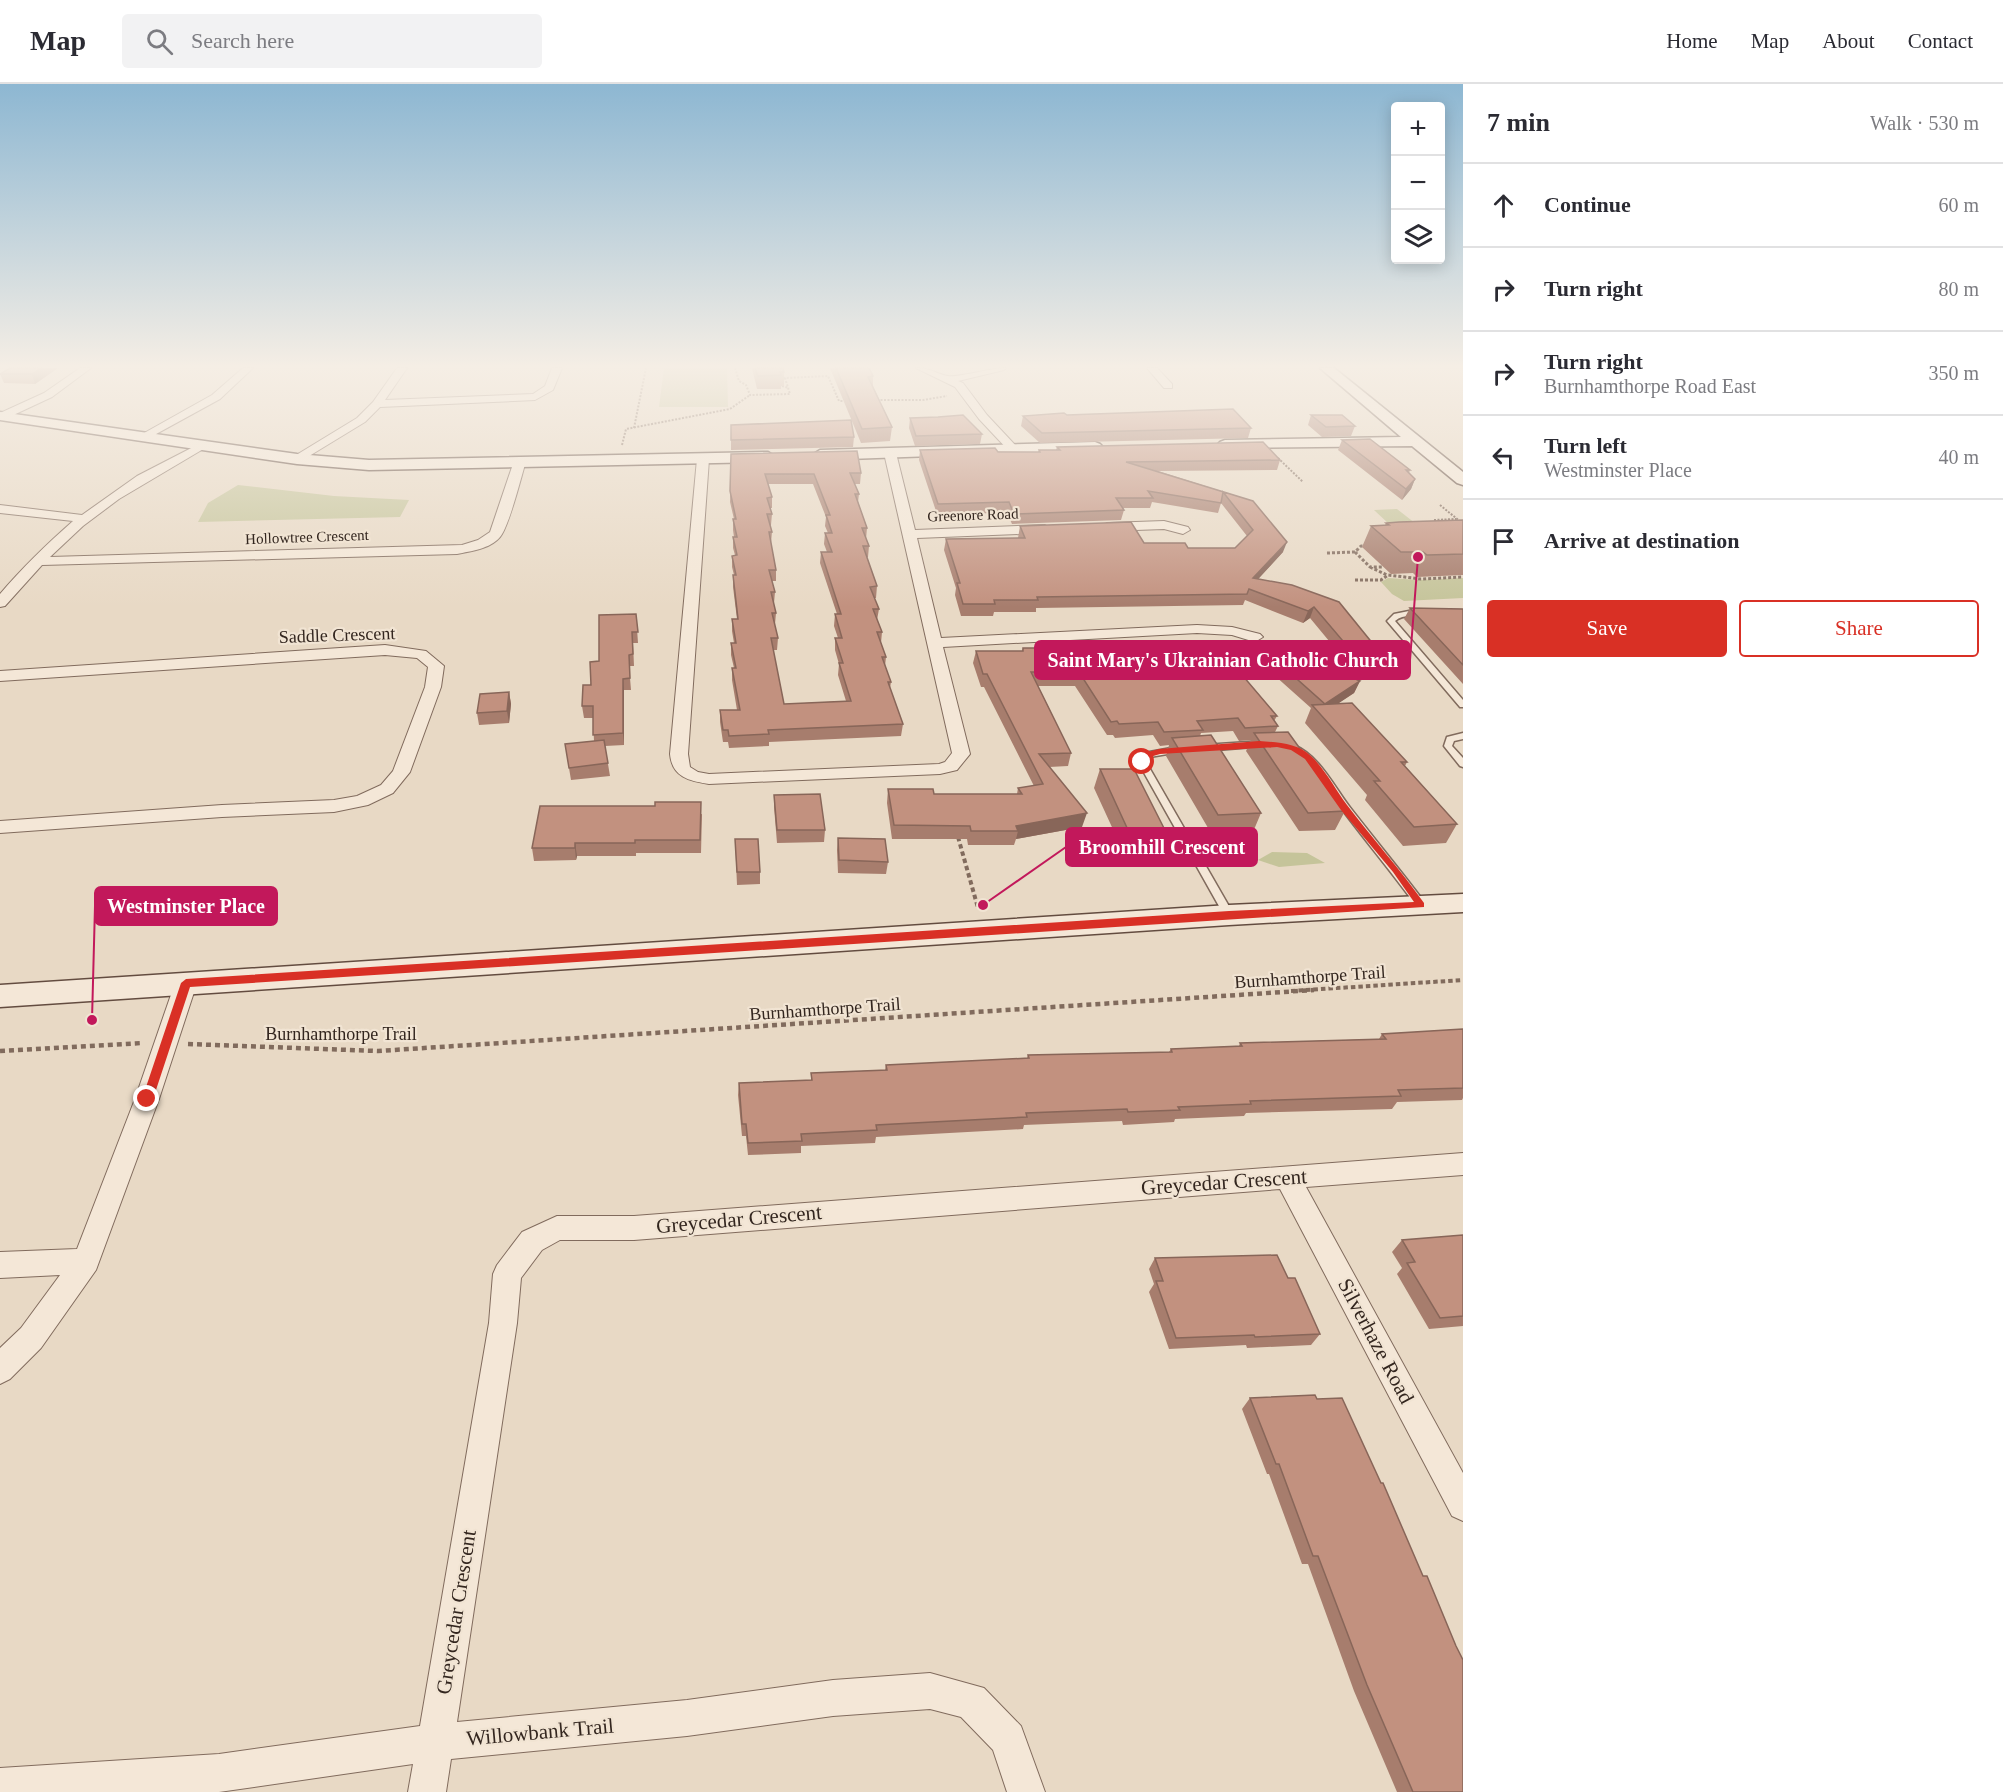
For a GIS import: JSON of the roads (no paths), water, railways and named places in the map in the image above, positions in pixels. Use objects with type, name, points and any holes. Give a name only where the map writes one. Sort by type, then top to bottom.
[{"type":"street","points":[[0,603],[38,561],[85,519],[135,483],[198,448]]},
{"type":"street","points":[[214,448],[297,459],[369,465],[780,456]]},
{"type":"street","points":[[297,459],[317,448]]},
{"type":"street","points":[[803,456],[1080,448]]},
{"type":"street","points":[[1423,448],[1463,480]]},
{"type":"street","points":[[703,459],[679,754],[679,765],[684,772],[709,779],[940,770],[951,766],[962,754],[890,453]]},
{"type":"street","name":"Hollowtree Crescent","points":[[38,561],[457,550],[474,547],[489,541],[496,534],[520,461]]},
{"type":"street","points":[[0,509],[85,519]]},
{"type":"street","points":[[1088,528],[1164,525],[1184,530]]},
{"type":"street","name":"Greenore Road","points":[[908,534],[1064,528]]},
{"type":"street","points":[[934,643],[1197,629],[1232,631],[1255,637]]},
{"type":"street","name":"Saddle Crescent","points":[[0,676],[385,650],[421,654],[436,666],[433,687],[401,772],[387,789],[362,801],[334,806],[189,813],[0,827]]},
{"type":"street","points":[[0,996],[1229,915],[1463,903]]},
{"type":"street","points":[[0,1369],[31,1338],[86,1261],[147,1099],[186,983]]},
{"type":"street","name":"Greycedar Crescent","points":[[427,1792],[503,1323],[507,1274],[532,1241],[556,1228],[634,1228],[1463,1164]]},
{"type":"street","name":"Silverhaze Road","points":[[1286,1177],[1305,1208],[1463,1505]]},
{"type":"street","points":[[0,1265],[86,1261]]},
{"type":"street","name":"Willowbank Trail","points":[[0,1786],[219,1773],[435,1742],[687,1718],[833,1698],[930,1691],[971,1701],[1008,1739],[1026,1792]]},
{"type":"lane","points":[[1428,613],[1405,613],[1394,617],[1391,621],[1463,705]]},
{"type":"lane","points":[[1463,736],[1450,740],[1448,746],[1463,764]]},
{"type":"lane","points":[[1229,915],[1142,762],[1147,755],[1159,751],[1281,745],[1308,757],[1344,808],[1396,870],[1421,905]]},
{"type":"place","name":"Saint Mary's Ukrainian Catholic Church","points":[[1418,557]]},
{"type":"place","name":"Broomhill Crescent","points":[[983,905]]},
{"type":"place","name":"Westminster Place","points":[[92,1020]]}]
